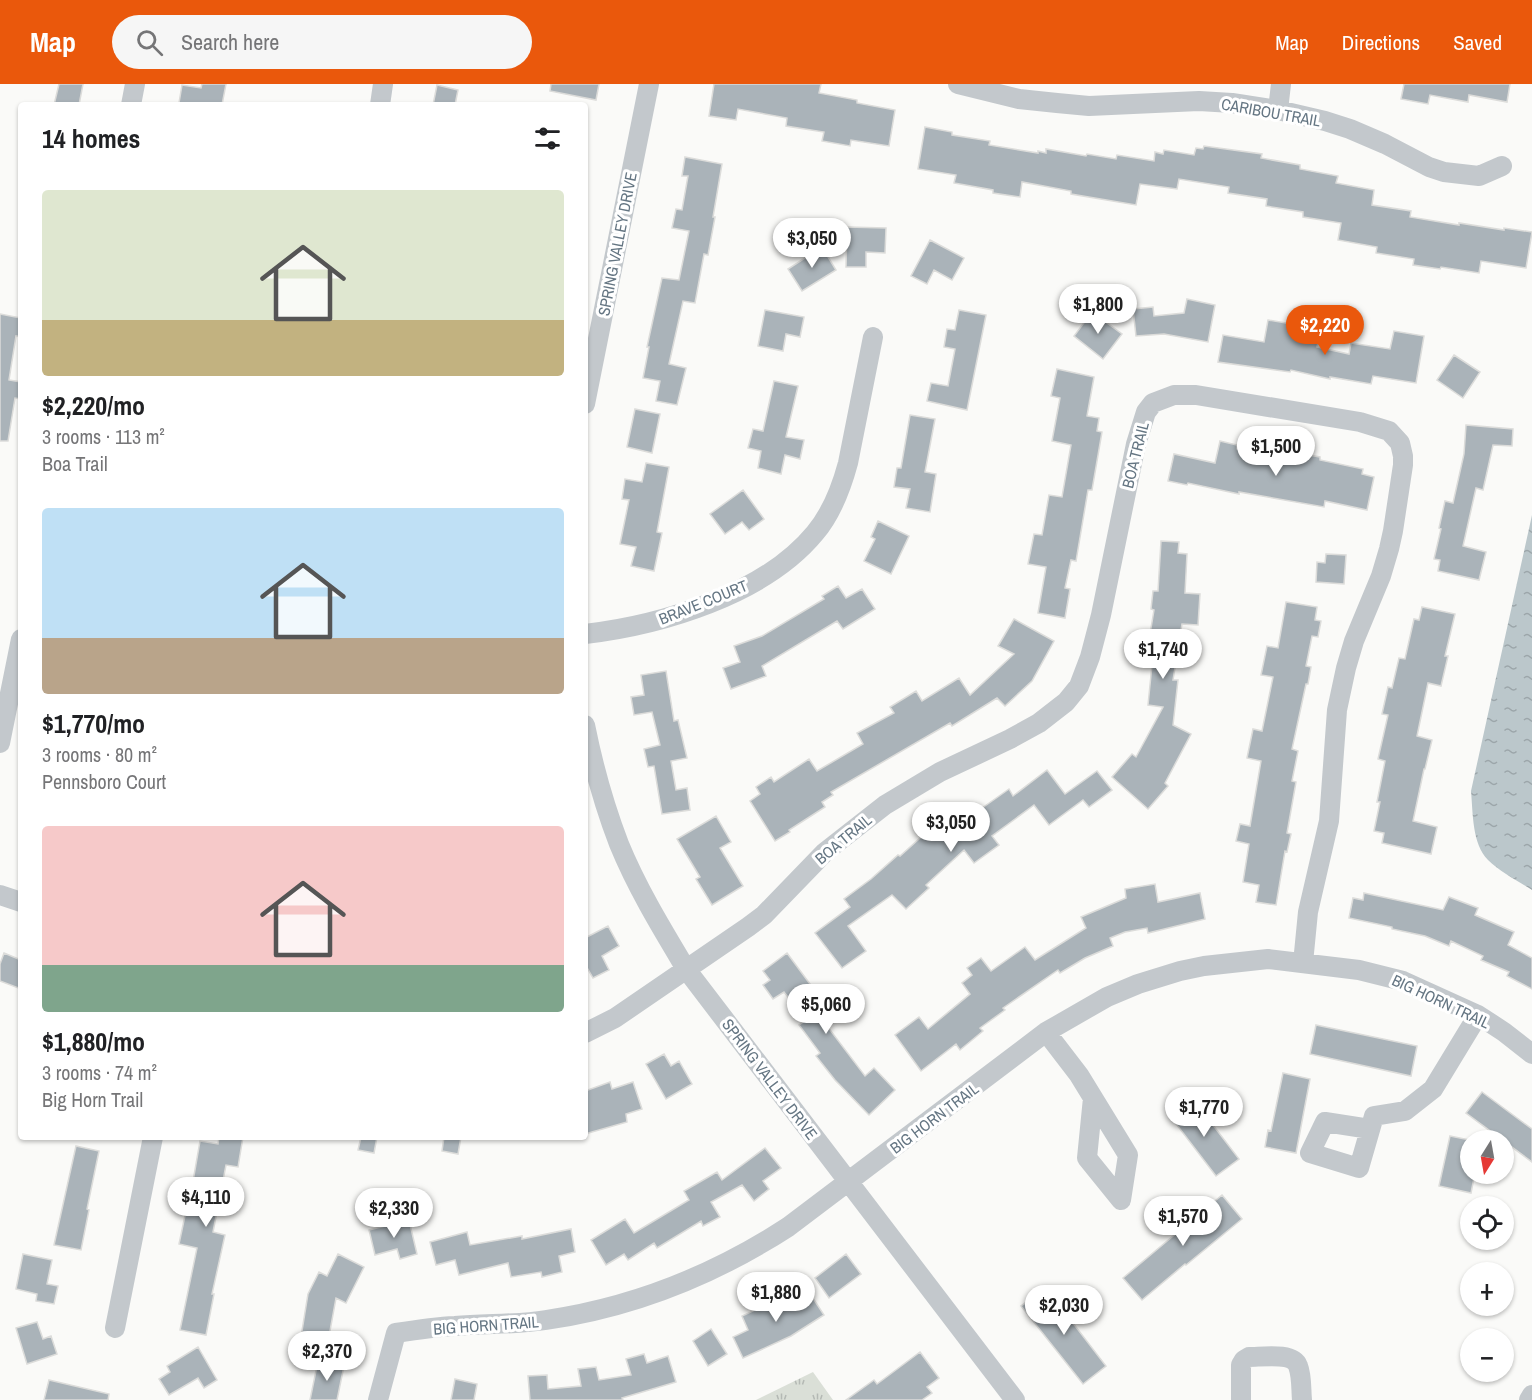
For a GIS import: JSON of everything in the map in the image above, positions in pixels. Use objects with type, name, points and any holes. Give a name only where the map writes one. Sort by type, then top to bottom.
[{"type":"street","points":[[132,102],[135,84]]},
{"type":"street","points":[[380,102],[383,84]]},
{"type":"street","name":"SPRING VALLEY DRIVE","points":[[588,389],[649,84]]},
{"type":"street","name":"CARIBOU TRAIL","points":[[958,84],[1020,99],[1057,104],[1089,106],[1199,101],[1232,103],[1278,110],[1350,129],[1444,172],[1479,176],[1502,166]]},
{"type":"street","points":[[1278,110],[1281,84]]},
{"type":"street","name":"BRAVE COURT","points":[[588,634],[643,625],[719,599],[767,574],[786,561],[809,540],[825,521],[842,484],[873,337]]},
{"type":"street","name":"BOA TRAIL","points":[[588,1032],[615,1018],[764,915],[825,852],[885,805],[940,772],[1039,723],[1066,702],[1079,687],[1090,657],[1101,615],[1136,444],[1146,412],[1153,403],[1174,395],[1196,394],[1360,422],[1389,431],[1400,443],[1403,456],[1397,509],[1389,549],[1381,576],[1354,641],[1337,710],[1329,820],[1308,912],[1303,963]]},
{"type":"street","points":[[0,743],[18,654]]},
{"type":"street","name":"SPRING VALLEY DRIVE","points":[[588,740],[593,764],[620,844],[650,907],[686,969],[849,1182],[1006,1397]]},
{"type":"street","points":[[0,895],[18,901]]},
{"type":"street","name":"BIG HORN TRAIL","points":[[378,1400],[396,1333],[456,1325],[516,1324],[614,1307],[661,1292],[707,1273],[788,1227],[1046,1032],[1107,997],[1138,984],[1180,971],[1268,959],[1359,969],[1402,981],[1478,1015],[1532,1054]]},
{"type":"street","points":[[1370,1129],[1374,1116],[1405,1111],[1433,1089],[1478,1015]]},
{"type":"street","points":[[1046,1032],[1079,1075],[1093,1098]]},
{"type":"street","points":[[114,1328],[152,1140]]},
{"type":"street","points":[[1241,1400],[1241,1365],[1244,1360],[1288,1357],[1295,1360],[1299,1367],[1302,1400]]},
{"type":"street","points":[[1529,1400],[1532,1395]]},
{"type":"green space","points":[[813,1372],[833,1400],[756,1400]]},
{"type":"water","points":[[1532,515],[1532,890],[1498,868],[1483,853],[1474,828],[1471,791]]},
{"type":"building","points":[[59,84],[83,84],[80,102],[55,102]]},
{"type":"building","points":[[202,84],[226,84],[223,102],[179,102],[182,85],[201,88]]},
{"type":"building","points":[[551,84],[599,84],[596,100],[550,91]]},
{"type":"building","points":[[714,84],[821,84],[819,93],[895,110],[889,146],[851,140],[850,146],[822,141],[824,132],[786,126],[787,118],[738,109],[736,120],[709,116]]},
{"type":"building","points":[[1404,84],[1510,84],[1507,102],[1469,95],[1468,102],[1430,95],[1428,104],[1401,99]]},
{"type":"building","points":[[437,85],[458,90],[456,102],[434,102]]},
{"type":"building","points":[[925,127],[952,132],[952,135],[990,141],[989,145],[1038,153],[1038,151],[1046,153],[1046,149],[1086,156],[1087,154],[1116,159],[1117,155],[1154,161],[1155,152],[1163,154],[1164,150],[1194,155],[1196,148],[1203,149],[1204,146],[1262,154],[1261,158],[1300,165],[1300,169],[1338,176],[1336,183],[1374,190],[1372,205],[1411,211],[1410,217],[1459,225],[1459,223],[1532,232],[1526,268],[1481,261],[1479,273],[1413,265],[1414,259],[1376,253],[1377,247],[1338,240],[1341,223],[1303,217],[1303,212],[1266,206],[1267,199],[1228,193],[1229,187],[1179,179],[1177,189],[1140,184],[1136,205],[1071,194],[1071,191],[1022,182],[1020,197],[993,193],[993,190],[954,183],[956,175],[918,169]]},
{"type":"building","points":[[685,157],[722,164],[708,255],[704,254],[695,303],[683,301],[669,364],[686,368],[677,405],[656,401],[660,381],[643,378],[649,347],[647,347],[662,278],[679,280],[689,231],[672,228],[676,209],[682,210],[688,176],[682,176]]},
{"type":"building","points":[[847,227],[886,228],[885,253],[866,252],[866,267],[846,267]]},
{"type":"building","points":[[930,240],[964,258],[952,280],[934,270],[927,284],[911,276]]},
{"type":"building","points":[[822,247],[836,270],[802,291],[788,269]]},
{"type":"building","points":[[1187,299],[1215,305],[1208,342],[1164,334],[1136,336],[1133,309],[1153,307],[1154,316],[1184,313]]},
{"type":"building","points":[[765,310],[804,317],[800,337],[786,334],[783,351],[758,346]]},
{"type":"building","points":[[959,310],[986,315],[967,410],[927,401],[931,383],[948,386],[955,349],[944,347],[947,329],[955,330]]},
{"type":"building","points":[[1092,312],[1122,334],[1103,359],[1074,336]]},
{"type":"building","points":[[0,314],[18,317],[18,336],[16,336],[9,380],[18,382],[18,398],[15,398],[8,441],[0,441]]},
{"type":"building","points":[[1268,320],[1298,325],[1297,334],[1319,338],[1317,347],[1349,354],[1351,343],[1390,349],[1394,331],[1424,336],[1416,383],[1373,376],[1371,384],[1330,377],[1330,379],[1291,370],[1290,372],[1218,362],[1223,335],[1264,342]]},
{"type":"building","points":[[1454,355],[1480,372],[1463,398],[1437,380]]},
{"type":"building","points":[[1057,369],[1094,377],[1087,416],[1099,418],[1097,431],[1102,432],[1092,490],[1088,490],[1076,561],[1071,560],[1065,588],[1070,589],[1065,618],[1038,613],[1046,567],[1028,564],[1034,534],[1042,535],[1049,495],[1062,497],[1071,445],[1052,441],[1060,398],[1051,396]]},
{"type":"building","points":[[774,381],[798,386],[786,437],[804,440],[800,459],[785,455],[781,474],[758,468],[761,451],[748,448],[753,429],[763,431]]},
{"type":"building","points":[[635,409],[660,414],[652,453],[627,447]]},
{"type":"building","points":[[910,415],[935,419],[925,472],[936,474],[930,512],[906,508],[910,489],[894,487],[897,468],[901,468]]},
{"type":"building","points":[[1466,425],[1513,429],[1512,446],[1493,445],[1483,490],[1476,488],[1463,546],[1486,552],[1479,580],[1438,571],[1440,560],[1434,559],[1445,501],[1453,503],[1464,454]]},
{"type":"building","points":[[1220,441],[1237,445],[1237,449],[1272,456],[1273,450],[1302,456],[1302,454],[1363,469],[1362,474],[1374,477],[1367,510],[1325,501],[1324,507],[1168,481],[1174,454],[1215,463]]},
{"type":"building","points":[[646,463],[669,467],[657,532],[662,533],[654,571],[631,566],[636,547],[620,544],[629,500],[622,499],[625,479],[642,482]]},
{"type":"building","points":[[743,490],[764,519],[749,530],[742,522],[725,534],[710,514]]},
{"type":"building","points":[[878,521],[909,536],[891,574],[864,561],[875,539],[871,537]]},
{"type":"building","points":[[1161,541],[1179,542],[1178,553],[1187,554],[1185,593],[1200,594],[1198,625],[1182,624],[1173,680],[1178,680],[1173,725],[1191,734],[1165,783],[1168,786],[1148,809],[1112,777],[1132,754],[1136,757],[1163,707],[1148,705],[1152,665],[1145,664],[1154,610],[1151,609],[1153,591],[1158,591]]},
{"type":"building","points":[[1326,554],[1346,555],[1344,584],[1316,582],[1317,562],[1325,563]]},
{"type":"building","points":[[838,586],[846,598],[862,589],[875,609],[843,629],[837,621],[762,666],[766,676],[731,689],[723,668],[740,662],[734,646],[762,636],[824,599],[822,596]]},
{"type":"building","points":[[1286,602],[1317,607],[1315,620],[1321,621],[1318,637],[1312,636],[1306,666],[1311,667],[1308,684],[1306,684],[1292,749],[1298,751],[1292,781],[1296,782],[1287,833],[1291,834],[1287,852],[1285,851],[1276,905],[1256,902],[1259,885],[1243,882],[1249,844],[1236,841],[1240,824],[1250,826],[1261,761],[1247,758],[1253,729],[1262,731],[1273,677],[1261,675],[1267,646],[1278,648]]},
{"type":"building","points":[[1422,607],[1455,614],[1441,686],[1428,683],[1417,736],[1432,740],[1413,821],[1437,827],[1431,854],[1382,843],[1384,833],[1374,831],[1385,761],[1378,759],[1388,715],[1382,714],[1388,687],[1392,688],[1399,658],[1405,659],[1414,619],[1419,620]]},
{"type":"building","points":[[1014,619],[1054,641],[1032,681],[1005,706],[997,698],[952,726],[950,723],[831,792],[833,795],[822,802],[825,807],[775,841],[750,801],[760,794],[756,787],[771,777],[774,782],[809,759],[817,771],[863,744],[857,733],[894,713],[890,707],[916,691],[922,701],[959,678],[970,695],[1014,654],[998,646]]},
{"type":"building","points":[[666,671],[674,721],[678,720],[687,758],[671,761],[676,790],[687,788],[690,810],[662,814],[654,766],[648,767],[644,749],[660,745],[652,712],[634,715],[631,697],[644,695],[641,675]]},
{"type":"building","points":[[1047,770],[1065,794],[1097,771],[1112,790],[1089,807],[1083,800],[1049,825],[1034,805],[992,836],[999,845],[974,863],[964,850],[926,885],[929,888],[906,909],[892,895],[848,926],[866,951],[842,968],[815,933],[850,907],[844,899],[898,855],[900,856],[929,830],[934,835],[972,808],[975,813],[1009,789],[1013,796]]},
{"type":"building","points":[[716,816],[731,842],[720,848],[743,886],[712,905],[696,879],[700,877],[677,839]]},
{"type":"building","points":[[1155,884],[1158,902],[1200,893],[1205,919],[1148,933],[1147,928],[1125,932],[1110,938],[1113,946],[1085,958],[1060,973],[1058,970],[1003,1008],[1005,1010],[980,1028],[983,1031],[960,1050],[956,1044],[921,1071],[895,1035],[919,1017],[928,1029],[970,994],[962,983],[972,975],[967,968],[981,958],[991,971],[1025,947],[1035,960],[1086,928],[1081,917],[1126,898],[1125,889]]},
{"type":"building","points":[[1364,893],[1443,910],[1449,897],[1478,908],[1475,915],[1514,932],[1508,945],[1532,958],[1532,989],[1507,976],[1509,972],[1481,960],[1483,956],[1451,941],[1449,946],[1425,936],[1349,918],[1353,898],[1363,900]]},
{"type":"building","points":[[608,926],[619,946],[602,956],[609,970],[593,978],[588,969],[588,936]]},
{"type":"building","points":[[4,953],[18,959],[18,988],[0,981],[0,964]]},
{"type":"building","points":[[787,953],[836,1019],[827,1026],[865,1076],[874,1068],[895,1090],[869,1115],[835,1080],[816,1056],[820,1053],[799,1025],[806,1020],[784,992],[773,999],[763,985],[770,980],[763,971]]},
{"type":"building","points":[[1316,1025],[1417,1046],[1411,1076],[1310,1054]]},
{"type":"building","points":[[664,1054],[671,1066],[679,1061],[692,1084],[666,1099],[646,1064]]},
{"type":"building","points":[[1283,1073],[1310,1079],[1296,1153],[1265,1147],[1268,1130],[1271,1131]]},
{"type":"building","points":[[610,1082],[612,1089],[633,1082],[642,1109],[626,1114],[627,1122],[588,1133],[588,1090]]},
{"type":"building","points":[[1482,1092],[1532,1129],[1532,1162],[1514,1149],[1514,1130],[1489,1130],[1466,1113]]},
{"type":"building","points":[[1193,1099],[1239,1159],[1216,1176],[1170,1116]]},
{"type":"building","points":[[1450,1136],[1460,1138],[1460,1184],[1473,1184],[1471,1193],[1439,1186]]},
{"type":"building","points":[[219,1140],[242,1140],[238,1167],[226,1165],[213,1232],[225,1235],[206,1335],[180,1330],[197,1248],[179,1244],[200,1141],[218,1144]]},
{"type":"building","points":[[360,1140],[376,1140],[374,1153],[358,1150]]},
{"type":"building","points":[[444,1140],[460,1140],[458,1154],[442,1151]]},
{"type":"building","points":[[76,1146],[99,1151],[81,1250],[54,1245]]},
{"type":"building","points":[[765,1148],[781,1168],[763,1181],[769,1189],[754,1201],[742,1185],[711,1202],[720,1217],[703,1226],[701,1221],[657,1248],[654,1243],[628,1260],[624,1254],[606,1265],[591,1240],[625,1219],[634,1233],[689,1200],[684,1191],[717,1172],[722,1180]]},
{"type":"building","points":[[1222,1195],[1242,1219],[1142,1300],[1123,1278]]},
{"type":"building","points":[[409,1220],[417,1254],[400,1259],[397,1249],[375,1255],[369,1230]]},
{"type":"building","points":[[571,1229],[575,1252],[559,1256],[562,1272],[542,1277],[541,1272],[511,1277],[508,1263],[459,1275],[455,1260],[436,1265],[430,1242],[467,1232],[470,1245],[522,1236],[522,1239]]},
{"type":"building","points":[[23,1254],[52,1260],[47,1284],[58,1286],[54,1304],[36,1301],[37,1294],[16,1289]]},
{"type":"building","points":[[338,1254],[364,1267],[346,1303],[336,1298],[328,1342],[301,1337],[308,1294],[319,1272],[327,1276]]},
{"type":"building","points":[[846,1254],[861,1274],[829,1298],[815,1278]]},
{"type":"building","points":[[1046,1288],[1106,1366],[1083,1384],[1021,1306]]},
{"type":"building","points":[[786,1293],[794,1306],[811,1295],[824,1315],[791,1336],[743,1358],[733,1337],[748,1330],[742,1316]]},
{"type":"building","points":[[37,1322],[43,1339],[51,1336],[57,1354],[27,1364],[16,1328]]},
{"type":"building","points":[[711,1329],[727,1354],[708,1366],[693,1341]]},
{"type":"building","points":[[198,1347],[217,1380],[204,1388],[198,1378],[169,1395],[159,1379],[170,1372],[167,1366]]},
{"type":"building","points":[[920,1352],[939,1378],[927,1387],[932,1393],[922,1400],[846,1400],[874,1380],[877,1384]]},
{"type":"building","points":[[644,1354],[647,1363],[668,1356],[676,1382],[622,1398],[623,1400],[530,1400],[528,1376],[547,1375],[548,1389],[581,1386],[578,1369],[596,1367],[599,1380],[631,1375],[626,1359]]},
{"type":"building","points":[[318,1361],[344,1366],[337,1400],[310,1400]]},
{"type":"building","points":[[455,1379],[477,1384],[474,1400],[451,1400]]},
{"type":"building","points":[[49,1380],[109,1394],[108,1400],[44,1400]]}]
